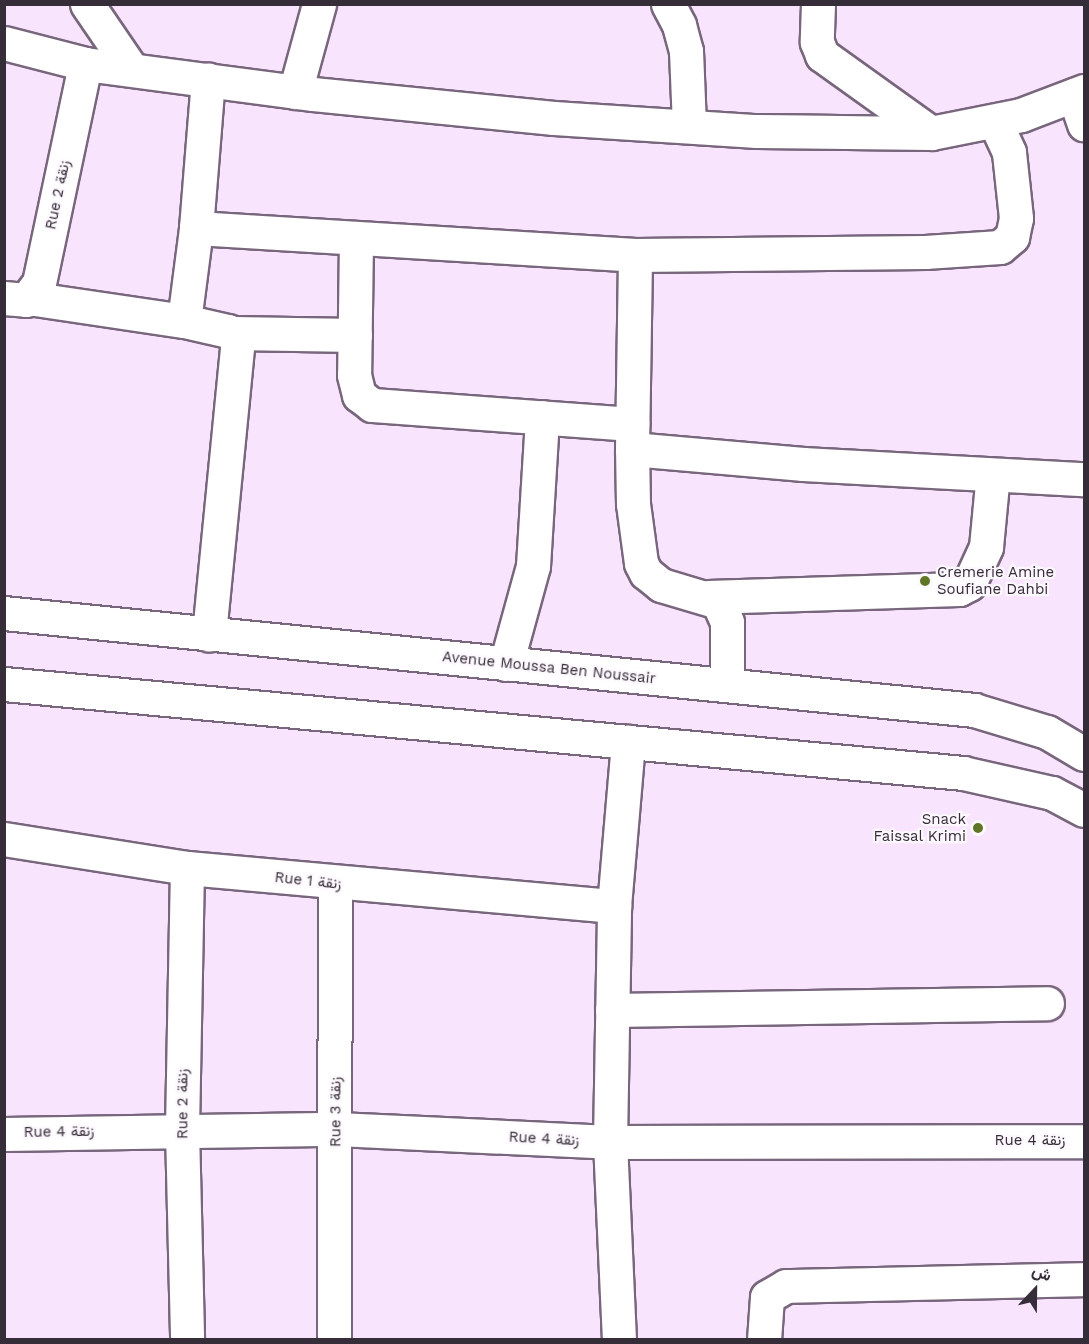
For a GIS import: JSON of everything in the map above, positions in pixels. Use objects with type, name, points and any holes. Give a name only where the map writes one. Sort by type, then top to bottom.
[{"type":"street","points":[[87,4],[130,67]]},
{"type":"street","points":[[295,92],[319,4]]},
{"type":"street","points":[[668,4],[680,25],[686,51],[690,125]]},
{"type":"street","points":[[818,4],[817,42],[822,55],[931,133]]},
{"type":"street","points":[[4,43],[85,64],[130,67],[295,92],[554,117],[757,131],[931,133],[1081,103]]},
{"type":"street","name":"Rue 2 زنقة","points":[[16,298],[43,270],[85,64]]},
{"type":"street","points":[[184,321],[196,228],[208,79]]},
{"type":"street","points":[[196,228],[356,240],[635,255],[925,252],[1000,248],[1012,237],[1016,218],[1009,152],[995,122]]},
{"type":"street","points":[[356,240],[354,375],[360,395],[372,405],[542,417],[632,436],[803,464],[977,470],[987,474],[1084,479]]},
{"type":"street","points":[[635,255],[633,504],[646,573],[661,585],[708,597],[718,602],[727,622],[727,685]]},
{"type":"street","points":[[16,298],[184,321],[234,333],[355,335]]},
{"type":"street","points":[[209,635],[238,338],[234,333]]},
{"type":"street","points":[[506,664],[533,566],[542,417]]},
{"type":"street","points":[[708,597],[959,589],[969,584],[986,547],[992,483],[987,474]]},
{"type":"street","name":"Avenue Moussa Ben Noussair","points":[[4,613],[974,710],[1047,732],[1084,754]]},
{"type":"street","points":[[4,684],[963,773],[1052,793],[1084,810]]},
{"type":"street","points":[[619,1340],[610,1142],[614,906],[628,742]]},
{"type":"street","name":"Rue 1 زنقة","points":[[4,839],[187,868],[334,884],[614,906]]},
{"type":"street","name":"Rue 2 زنقة","points":[[187,868],[182,1130],[187,1340]]},
{"type":"street","name":"Rue 3 زنقة","points":[[334,884],[337,1129],[334,1340]]},
{"type":"street","points":[[612,1010],[1047,1003]]},
{"type":"street","name":"Rue 4 زنقة","points":[[4,1134],[337,1129],[610,1142],[1084,1141]]},
{"type":"street","points":[[764,1340],[767,1297],[786,1286],[1084,1279]]},
{"type":"place","name":"Cremerie Amine Soufiane Dahbi","points":[[925,581]]},
{"type":"place","name":"Snack Faissal Krimi","points":[[978,828]]}]
